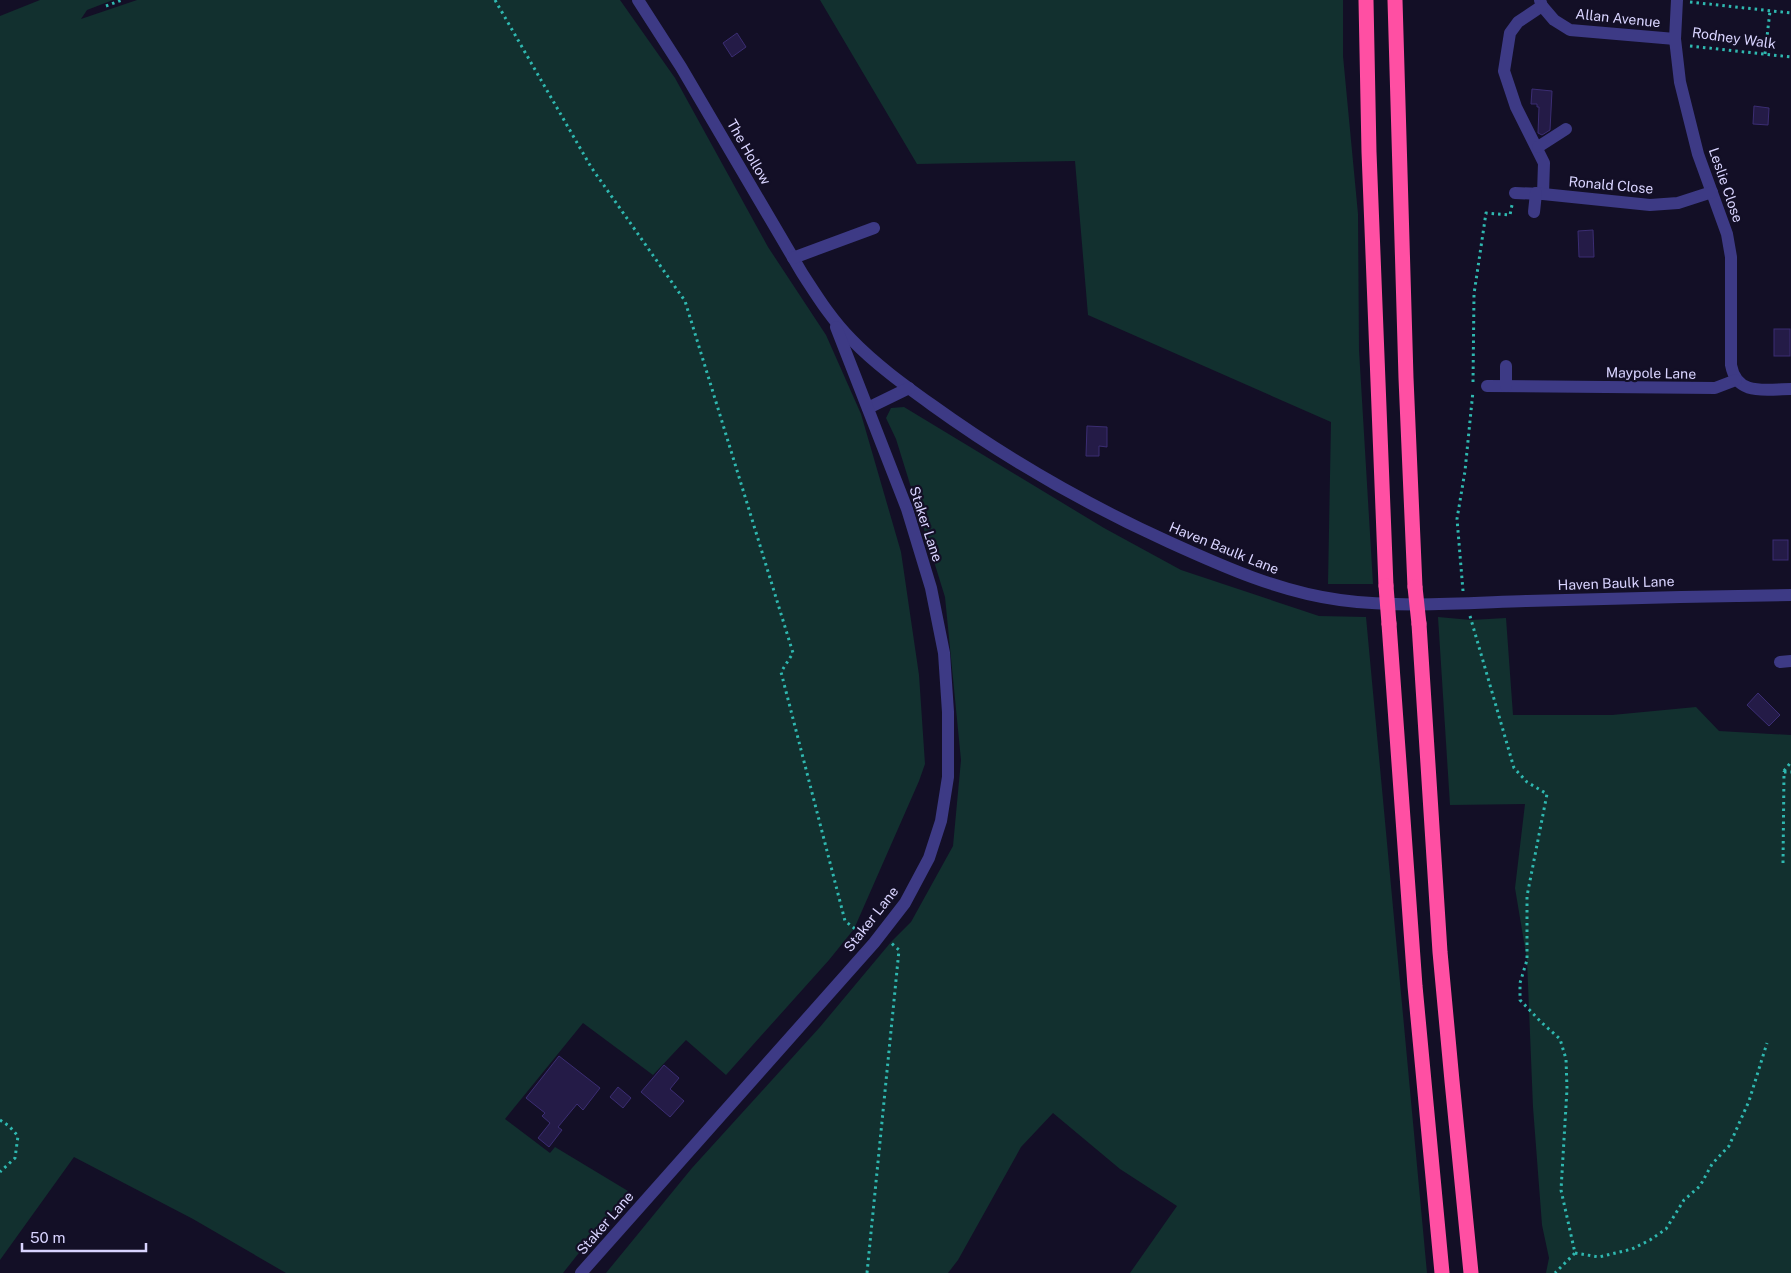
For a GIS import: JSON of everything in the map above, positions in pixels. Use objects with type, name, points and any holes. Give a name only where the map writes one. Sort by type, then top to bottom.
[{"type":"highway","points":[[1366,0],[1369,152],[1386,586],[1415,986],[1442,1273]]},
{"type":"highway","points":[[1395,0],[1405,358],[1415,588],[1440,952],[1452,1091],[1472,1273]]},
{"type":"street","name":"The Hollow","points":[[638,0],[681,67],[793,258],[833,319]]},
{"type":"street","name":"Leslie Close","points":[[1677,0],[1675,39],[1680,82],[1698,154],[1727,234],[1731,257],[1731,365],[1736,380]]},
{"type":"street","points":[[1534,212],[1544,163],[1516,107],[1504,71],[1510,34],[1518,22],[1541,3]]},
{"type":"street","name":"Allan Avenue","points":[[1541,3],[1554,20],[1570,30],[1675,39]]},
{"type":"street","points":[[1538,148],[1566,129]]},
{"type":"street","name":"Ronald Close","points":[[1515,193],[1650,205],[1678,203],[1712,192]]},
{"type":"street","points":[[793,258],[874,228]]},
{"type":"street","name":"Staker Lane","points":[[581,1273],[878,938],[905,903],[929,858],[941,821],[948,777],[948,712],[944,654],[931,588],[907,509],[833,319]]},
{"type":"street","name":"Haven Baulk Lane","points":[[833,319],[868,356],[909,388],[961,426],[1076,497],[1120,520],[1234,570],[1290,590],[1337,600],[1401,604],[1791,595]]},
{"type":"street","points":[[1506,366],[1506,386]]},
{"type":"street","points":[[1736,380],[1743,386],[1752,389],[1791,388]]},
{"type":"street","name":"Maypole Lane","points":[[1487,386],[1715,388],[1736,380]]},
{"type":"street","points":[[868,408],[909,388]]},
{"type":"path","points":[[106,6],[122,0]]},
{"type":"path","points":[[495,0],[591,167],[685,301],[793,653],[781,672],[845,921],[899,950],[867,1273]]},
{"type":"path","points":[[1677,0],[1791,13]]},
{"type":"path","points":[[1765,54],[1770,11]]},
{"type":"path","name":"Rodney Walk","points":[[1675,39],[1688,46],[1791,57]]},
{"type":"path","points":[[1466,603],[1514,768],[1527,782],[1547,794],[1527,896],[1527,960],[1520,983],[1520,1000],[1560,1039],[1566,1059],[1567,1089],[1561,1190],[1575,1252]]},
{"type":"path","points":[[1783,863],[1784,772],[1791,762]]},
{"type":"path","points":[[1784,772],[1791,772]]},
{"type":"path","points":[[1575,1252],[1599,1257],[1632,1249],[1666,1229],[1684,1200],[1700,1186],[1712,1164],[1729,1146],[1749,1101],[1767,1044]]},
{"type":"path","points":[[0,1120],[18,1136],[15,1158],[0,1172]]},
{"type":"path","points":[[1555,1273],[1575,1252]]},
{"type":"green space","points":[[40,0],[113,0],[87,10],[81,19],[137,0],[620,0],[675,78],[768,247],[826,335],[861,414],[901,552],[919,675],[925,764],[854,929],[829,960],[726,1075],[686,1040],[653,1075],[583,1023],[505,1119],[550,1153],[555,1147],[628,1191],[563,1273],[286,1273],[193,1219],[74,1157],[0,1260],[0,16]]},
{"type":"green space","points":[[820,0],[1343,0],[1343,56],[1358,214],[1359,350],[1373,584],[1328,584],[1331,422],[1088,315],[1075,161],[917,164]]},
{"type":"green space","points":[[904,407],[1104,528],[1181,570],[1319,616],[1366,617],[1427,1273],[1130,1273],[1177,1206],[1120,1169],[1053,1113],[1021,1147],[958,1260],[948,1273],[606,1273],[692,1168],[820,1027],[891,942],[911,922],[953,846],[961,760],[945,597],[896,439],[886,418],[891,408]]},
{"type":"green space","points":[[1438,617],[1471,620],[1506,618],[1513,715],[1612,715],[1696,707],[1719,731],[1791,735],[1791,1273],[1546,1273],[1549,1258],[1542,1225],[1533,1107],[1527,960],[1515,888],[1525,804],[1450,805]]},
{"type":"building","points":[[737,33],[746,47],[732,57],[723,43]]},
{"type":"building","points":[[1532,89],[1552,91],[1550,130],[1542,135],[1538,133],[1539,107],[1537,107],[1537,104],[1531,104]]},
{"type":"building","points":[[1754,106],[1769,108],[1768,125],[1753,124]]},
{"type":"building","points":[[1593,230],[1594,257],[1579,257],[1578,231]]},
{"type":"building","points":[[1774,329],[1790,329],[1790,356],[1774,356]]},
{"type":"building","points":[[1087,426],[1107,427],[1107,447],[1099,446],[1099,456],[1086,456]]},
{"type":"building","points":[[1773,540],[1788,540],[1788,560],[1773,560]]},
{"type":"building","points":[[1758,693],[1780,715],[1769,726],[1747,705]]},
{"type":"building","points":[[559,1056],[600,1088],[583,1110],[577,1104],[558,1127],[562,1130],[549,1147],[538,1138],[550,1123],[542,1116],[545,1113],[526,1098]]},
{"type":"building","points":[[664,1065],[679,1078],[670,1089],[684,1101],[670,1117],[641,1092]]},
{"type":"building","points":[[618,1087],[631,1098],[623,1108],[610,1097]]}]
